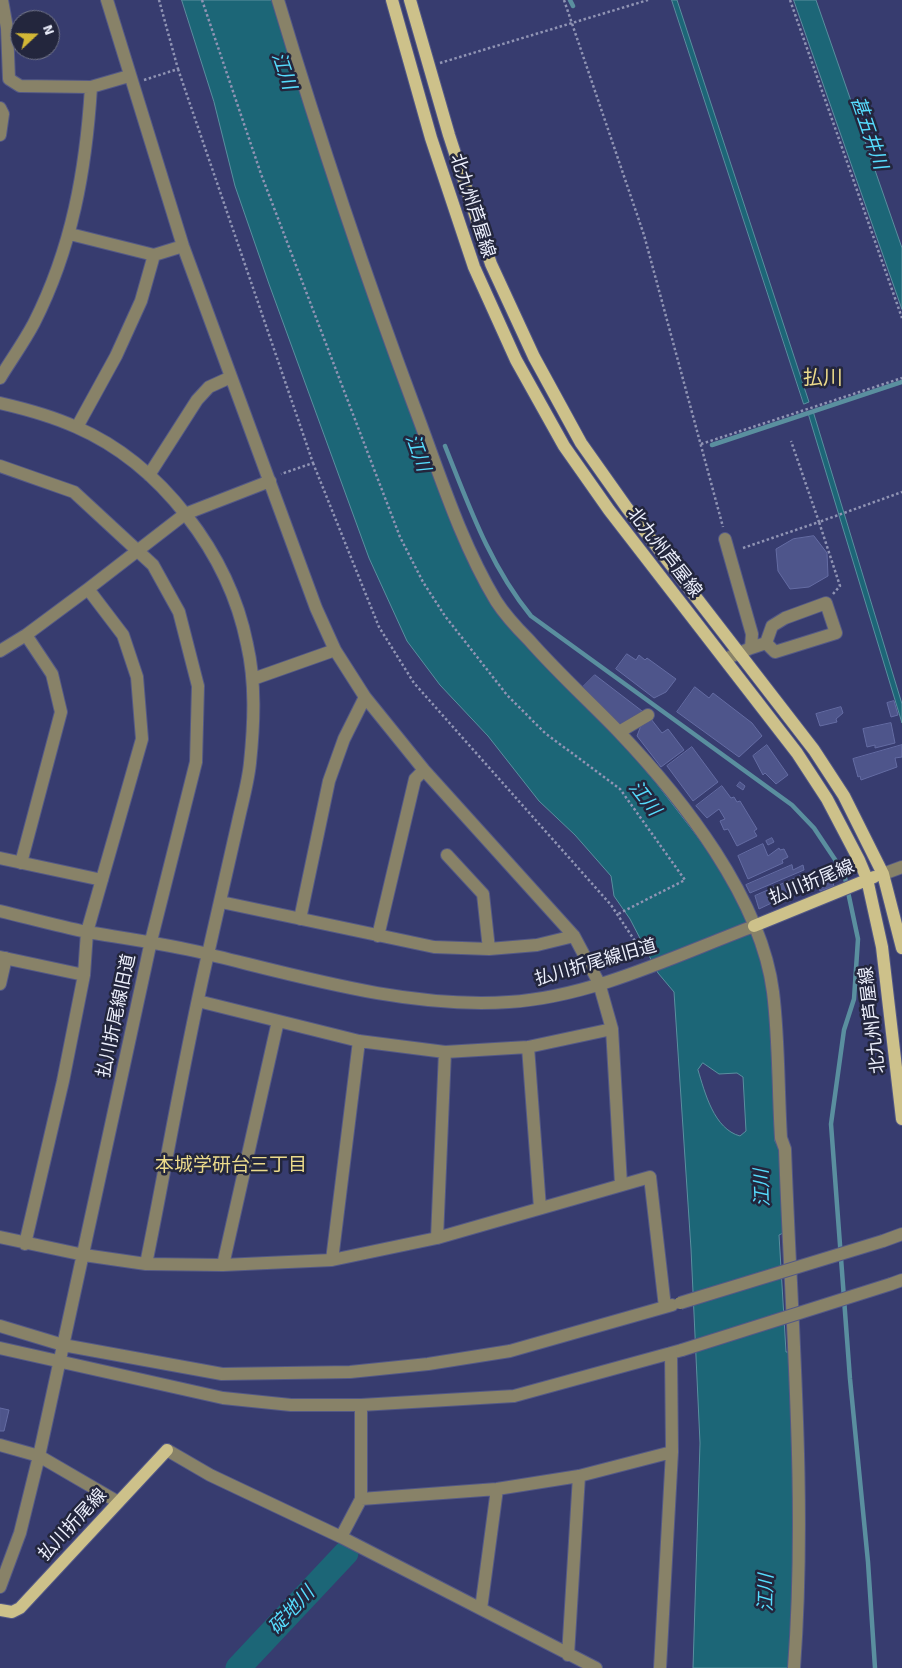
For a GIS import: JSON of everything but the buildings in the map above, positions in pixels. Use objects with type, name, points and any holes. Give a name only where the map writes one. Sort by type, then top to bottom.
[{"type":"main road","name":"北九州芦屋線","points":[[392,0],[431,138],[474,267],[516,360],[564,446],[609,510],[797,753],[822,791],[867,879],[882,947],[902,1119]]},
{"type":"main road","name":"北九州芦屋線","points":[[410,0],[491,264],[534,357],[582,444],[627,508],[746,650],[844,796],[883,874],[902,948]]},
{"type":"main road","name":"払川折尾線","points":[[751,927],[883,874]]},
{"type":"main road","name":"払川折尾線","points":[[0,1610],[12,1612],[20,1608],[168,1450]]},
{"type":"street","points":[[2,0],[7,28],[9,79],[20,86],[91,87],[129,76]]},
{"type":"street","points":[[106,0],[183,246],[316,608],[335,650],[365,697],[424,770],[574,936],[599,983],[612,1029],[621,1184]]},
{"type":"street","points":[[278,0],[334,179],[409,391],[456,518],[470,549],[497,603],[512,622],[569,683],[619,732],[664,784],[731,874],[773,991],[781,1138],[785,1149],[790,1230],[798,1510],[794,1668]]},
{"type":"street","points":[[0,378],[34,323],[70,234],[80,189],[88,133],[91,87]]},
{"type":"street","points":[[0,108],[3,114],[0,135]]},
{"type":"street","points":[[70,234],[154,256],[183,246]]},
{"type":"street","points":[[77,427],[116,356],[141,301],[154,256]]},
{"type":"street","points":[[149,475],[197,400],[209,387],[231,377]]},
{"type":"street","points":[[0,403],[32,411],[77,427],[110,445],[149,475],[185,514],[220,567],[237,605],[247,644],[253,679],[250,767],[198,1001],[146,1264]]},
{"type":"street","points":[[0,466],[74,492],[153,565],[179,612],[198,686],[196,762],[151,941],[87,932],[0,911]]},
{"type":"street","points":[[0,651],[26,635],[185,514],[269,479]]},
{"type":"street","points":[[726,539],[752,634],[746,650]]},
{"type":"street","points":[[26,1244],[63,1081],[84,975],[87,932],[142,740],[136,677],[123,635],[88,589]]},
{"type":"street","points":[[826,603],[836,633],[775,652],[766,643],[772,626],[785,618],[826,603]]},
{"type":"street","points":[[21,862],[61,712],[52,674],[26,635]]},
{"type":"street","points":[[725,659],[766,643]]},
{"type":"street","points":[[253,679],[335,650]]},
{"type":"street","points":[[300,919],[329,781],[344,739],[365,697]]},
{"type":"street","points":[[619,732],[648,715]]},
{"type":"street","points":[[378,936],[415,779],[424,770]]},
{"type":"street","points":[[447,855],[483,894],[489,949]]},
{"type":"street","points":[[0,858],[102,880]]},
{"type":"street","points":[[883,874],[902,867]]},
{"type":"street","points":[[221,902],[434,947],[489,949],[537,945],[574,936]]},
{"type":"street","name":"払川折尾線旧道","points":[[0,1586],[20,1533],[39,1456],[151,941],[391,996],[454,1004],[510,1002],[559,995],[645,969],[751,927]]},
{"type":"street","points":[[0,984],[3,958],[84,975]]},
{"type":"street","points":[[198,1001],[359,1041],[445,1052],[528,1046],[612,1029]]},
{"type":"street","points":[[224,1265],[278,1020]]},
{"type":"street","points":[[332,1260],[359,1041]]},
{"type":"street","points":[[528,1046],[540,1208]]},
{"type":"street","points":[[437,1238],[445,1052]]},
{"type":"street","points":[[0,1238],[84,1256],[146,1264],[224,1265],[332,1260],[437,1238],[650,1177],[665,1308]]},
{"type":"street","points":[[0,1326],[63,1345],[222,1374],[350,1372],[428,1364],[510,1351],[665,1308],[902,1234]]},
{"type":"street","points":[[0,1348],[59,1363],[223,1398],[291,1405],[361,1405],[514,1396],[676,1351],[896,1282]]},
{"type":"street","points":[[660,1668],[676,1351]]},
{"type":"street","points":[[341,1537],[361,1499],[361,1405]]},
{"type":"street","points":[[0,1444],[39,1456],[118,1502]]},
{"type":"street","points":[[168,1450],[210,1476],[341,1537],[596,1668]]},
{"type":"street","points":[[361,1499],[497,1489],[579,1476],[672,1452]]},
{"type":"street","points":[[568,1655],[579,1476]]},
{"type":"street","points":[[481,1609],[497,1489]]},
{"type":"path","points":[[202,0],[261,174],[400,537],[423,582],[445,616],[507,694],[545,733],[620,789],[685,880],[618,914]]},
{"type":"path","points":[[564,0],[644,235],[726,539]]},
{"type":"path","points":[[429,66],[648,0]]},
{"type":"path","points":[[790,0],[902,318]]},
{"type":"path","points":[[178,69],[314,463],[379,627],[414,682],[618,914],[642,959]]},
{"type":"path","points":[[701,444],[902,378]]},
{"type":"path","points":[[791,440],[840,586],[826,603]]},
{"type":"path","points":[[269,479],[314,463]]},
{"type":"path","points":[[743,548],[902,492]]},
{"type":"water","name":"江川","points":[[182,0],[275,0],[476,570],[657,784],[697,836],[726,877],[754,938],[769,988],[775,1141],[781,1152],[785,1232],[779,1235],[786,1352],[791,1352],[795,1576],[789,1668],[693,1668],[700,1443],[691,1249],[674,992],[658,973],[630,919],[614,896],[611,876],[575,835],[539,801],[488,736],[440,685],[407,641],[369,558],[269,284],[235,186],[214,102]],"holes":[[[703,1063],[719,1074],[737,1073],[743,1077],[746,1131],[740,1136],[723,1126],[717,1118],[698,1070]]]},
{"type":"water","points":[[672,0],[677,0],[809,402],[804,404]]},
{"type":"water","points":[[794,0],[816,0],[902,248],[902,309]]},
{"type":"water","points":[[813,411],[902,704],[902,723],[808,413]]},
{"type":"waterway","points":[[570,0],[573,6]]},
{"type":"waterway","points":[[712,445],[902,382]]},
{"type":"waterway","points":[[445,446],[492,556],[531,616],[792,805],[814,828],[844,873],[858,939],[854,999],[844,1030],[831,1124],[850,1379],[868,1562],[875,1668]]},
{"type":"waterway","name":"碇地川","points":[[238,1668],[346,1553]]},
{"type":"district","name":"払川","points":[[823,379]]},
{"type":"district","name":"本城学研台三丁目","points":[[231,1166]]},
{"type":"water label","name":"甚五井川","points":[[868,133]]}]
